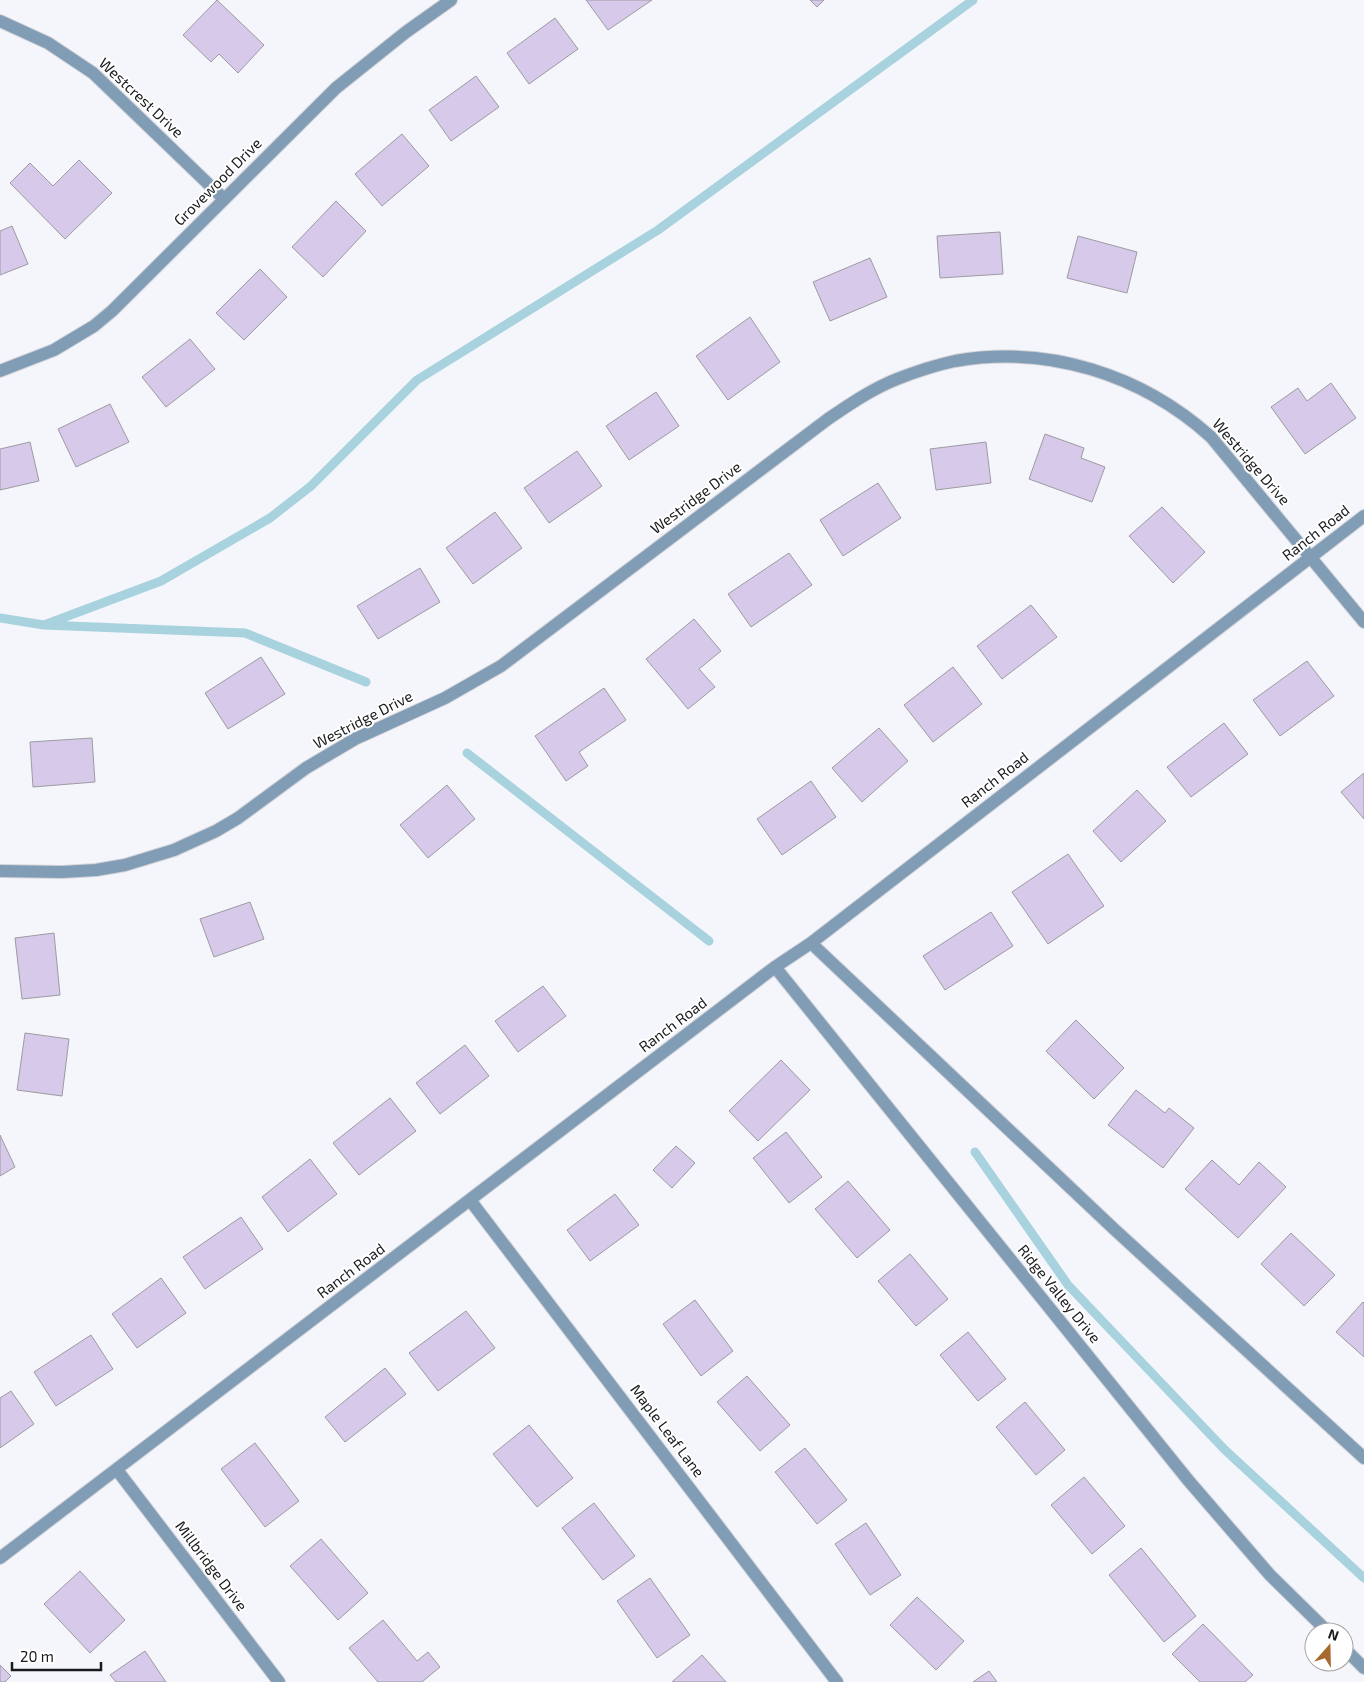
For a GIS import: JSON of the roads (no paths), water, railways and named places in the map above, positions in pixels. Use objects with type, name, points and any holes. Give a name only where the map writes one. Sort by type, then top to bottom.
[{"type":"street","name":"Grovewood Drive","points":[[0,371],[54,350],[106,316],[336,88],[406,32],[451,0]]},
{"type":"street","name":"Westcrest Drive","points":[[0,21],[48,43],[93,73],[224,199]]},
{"type":"street","name":"Westridge Drive","points":[[0,871],[62,872],[96,870],[125,865],[174,850],[216,831],[238,818],[306,768],[355,739],[445,698],[502,666],[820,425],[860,397],[896,380],[953,362],[990,357],[1024,358],[1066,363],[1109,374],[1153,394],[1193,421],[1211,437],[1364,622]]},
{"type":"street","name":"Ranch Road","points":[[0,1558],[775,967],[811,943],[1364,516]]},
{"type":"street","points":[[811,943],[1114,1229],[1364,1458]]},
{"type":"street","name":"Ridge Valley Drive","points":[[775,967],[1188,1480],[1270,1575],[1318,1622]]},
{"type":"street","name":"Maple Leaf Lane","points":[[470,1200],[837,1682]]},
{"type":"street","name":"Millbridge Drive","points":[[117,1470],[279,1682]]},
{"type":"street","points":[[1354,1658],[1364,1668]]},
{"type":"waterway","points":[[44,625],[161,581],[270,518],[311,486],[417,380],[658,230],[973,0]]},
{"type":"waterway","points":[[0,618],[44,625],[245,633],[366,682]]},
{"type":"waterway","points":[[467,753],[709,941]]},
{"type":"waterway","points":[[975,1152],[1068,1285],[1225,1450],[1364,1578]]}]
